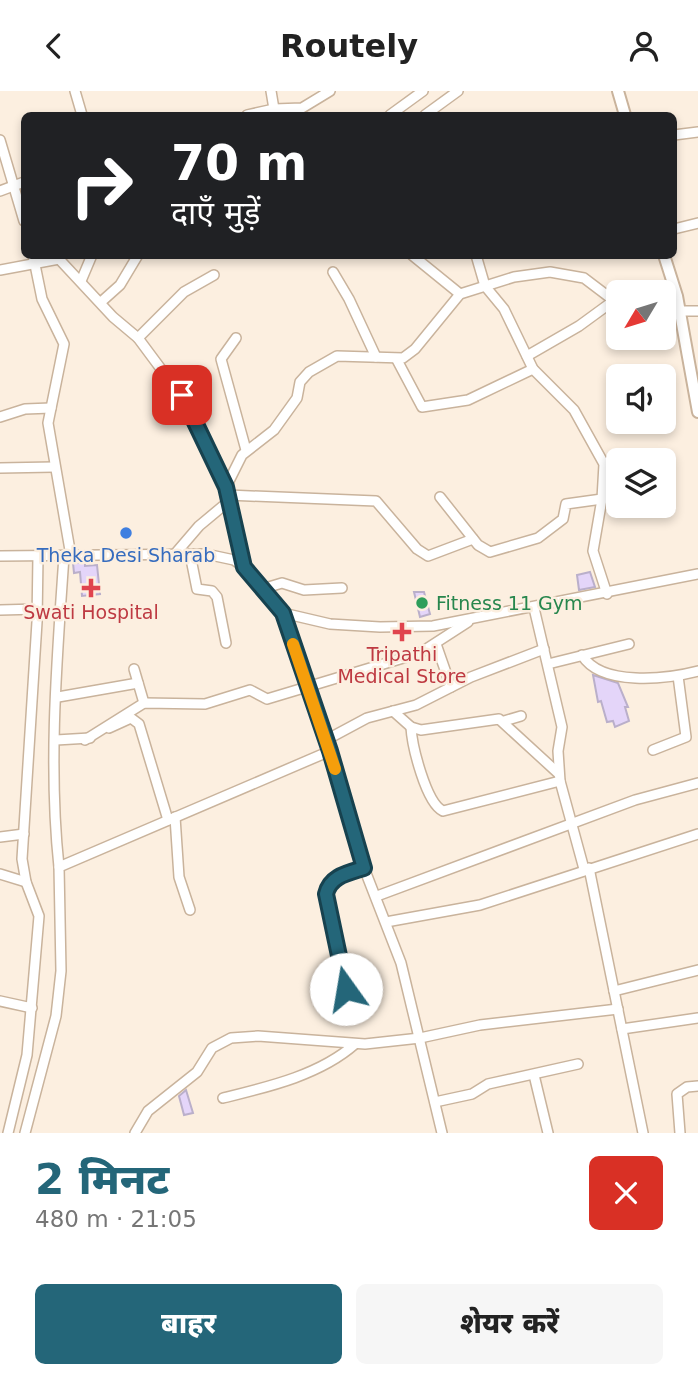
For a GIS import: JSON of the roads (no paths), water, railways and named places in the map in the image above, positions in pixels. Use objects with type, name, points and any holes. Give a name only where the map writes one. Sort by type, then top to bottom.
[{"type":"main road","points":[[618,91],[624,112]]},
{"type":"main road","points":[[665,259],[677,296],[698,412]]},
{"type":"street","points":[[76,91],[81,112]]},
{"type":"street","points":[[271,91],[275,112],[302,108],[330,91]]},
{"type":"street","points":[[394,112],[423,91]]},
{"type":"street","points":[[429,112],[458,91]]},
{"type":"street","points":[[677,135],[698,132]]},
{"type":"street","points":[[0,140],[20,184],[0,191]]},
{"type":"street","points":[[677,228],[698,223]]},
{"type":"street","points":[[25,1133],[55,1016],[61,971],[56,740],[67,556],[49,440],[51,408],[64,344],[42,299],[33,259]]},
{"type":"street","points":[[0,270],[33,259],[59,259],[113,317],[138,338],[190,408],[228,494],[244,567]]},
{"type":"street","points":[[81,281],[90,259]]},
{"type":"street","points":[[101,302],[120,285],[136,259]]},
{"type":"street","points":[[417,259],[460,294]]},
{"type":"street","points":[[477,259],[485,286],[504,309],[533,369],[574,410],[606,471],[593,551],[607,594]]},
{"type":"street","points":[[332,272],[349,299],[376,357]]},
{"type":"street","points":[[175,554],[228,494],[246,450],[274,430],[297,398],[303,378],[323,363],[346,355],[397,360],[415,349],[460,294],[514,277],[550,272],[584,278],[606,294]]},
{"type":"street","points":[[138,338],[184,292],[214,275]]},
{"type":"street","points":[[527,356],[579,326],[606,306]]},
{"type":"street","points":[[679,311],[698,311]]},
{"type":"street","points":[[236,338],[220,359],[246,450]]},
{"type":"street","points":[[397,360],[422,407],[468,400],[533,369]]},
{"type":"street","points":[[0,417],[26,409],[51,408]]},
{"type":"street","points":[[0,468],[54,467]]},
{"type":"street","points":[[228,494],[376,501],[417,549],[428,556],[473,539]]},
{"type":"street","points":[[440,497],[473,539],[490,552],[531,541],[560,523],[566,504],[602,499]]},
{"type":"street","points":[[190,554],[197,589],[215,593],[226,643]]},
{"type":"street","points":[[0,555],[190,554],[225,557],[244,567],[283,613],[330,751],[364,868],[401,963],[442,1133]]},
{"type":"street","points":[[8,1133],[27,1055],[39,916],[26,882],[22,859],[38,609],[38,556]]},
{"type":"street","points":[[283,613],[330,624],[433,626],[607,594],[698,574]]},
{"type":"street","points":[[262,589],[282,583],[304,590],[342,588]]},
{"type":"street","points":[[534,608],[562,727],[558,751],[560,778],[571,825],[587,869],[643,1133]]},
{"type":"street","points":[[0,611],[38,609]]},
{"type":"street","points":[[85,740],[144,703],[205,704],[250,690],[267,699],[420,653],[473,619]]},
{"type":"street","points":[[548,664],[629,644]]},
{"type":"street","points":[[436,645],[452,687]]},
{"type":"street","points":[[326,740],[360,721],[416,705],[544,649]]},
{"type":"street","points":[[582,655],[594,667],[630,678],[698,671]]},
{"type":"street","points":[[134,669],[144,703]]},
{"type":"street","points":[[653,750],[675,744],[686,737],[678,675]]},
{"type":"street","points":[[58,697],[138,683]]},
{"type":"street","points":[[393,711],[411,727],[421,730],[494,719],[504,721],[521,716]]},
{"type":"street","points":[[56,740],[85,740],[127,719],[136,720],[142,730],[171,818],[179,877],[190,910]]},
{"type":"street","points":[[504,721],[560,778]]},
{"type":"street","points":[[411,727],[425,783],[436,806],[443,811],[560,778]]},
{"type":"street","points":[[59,866],[330,751]]},
{"type":"street","points":[[377,896],[635,800],[698,783]]},
{"type":"street","points":[[0,837],[24,834]]},
{"type":"street","points":[[386,922],[480,905],[698,834]]},
{"type":"street","points":[[346,989],[326,894],[327,887],[337,877],[364,868]]},
{"type":"street","points":[[0,874],[26,882]]},
{"type":"street","points":[[614,991],[698,970]]},
{"type":"street","points":[[0,1001],[32,1008]]},
{"type":"street","points":[[135,1133],[148,1111],[191,1078],[212,1048],[223,1041],[258,1036],[355,1044],[419,1038],[480,1025],[618,1009]]},
{"type":"street","points":[[622,1029],[698,1018]]},
{"type":"street","points":[[223,1098],[322,1067],[339,1059],[355,1044]]},
{"type":"street","points":[[435,1102],[472,1094],[488,1084],[578,1064]]},
{"type":"street","points":[[534,1075],[548,1133]]},
{"type":"street","points":[[680,1133],[677,1094],[687,1087],[698,1086]]},
{"type":"place","name":"Theka Desi Sharab","points":[[126,533]]},
{"type":"place","name":"Swati Hospital","points":[[91,588]]},
{"type":"place","name":"Fitness 11 Gym","points":[[422,603]]},
{"type":"place","name":"Tripathi Medical Store","points":[[402,632]]}]
